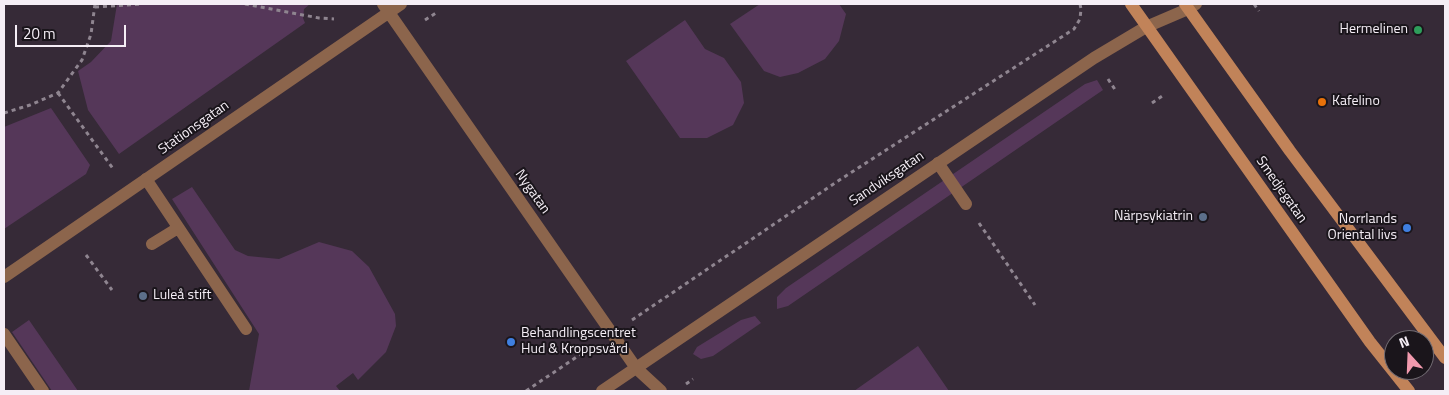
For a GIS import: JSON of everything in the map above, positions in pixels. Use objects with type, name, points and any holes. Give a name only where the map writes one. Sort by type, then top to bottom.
[{"type":"main road","name":"Smedjegatan","points":[[1131,4],[1370,342],[1408,391]]},
{"type":"main road","points":[[1190,6],[1290,151],[1445,358]]},
{"type":"street","name":"Stationsgatan","points":[[4,277],[146,179],[386,8],[401,4]]},
{"type":"street","name":"Sandviksgatan","points":[[602,391],[1094,58],[1146,26],[1190,6]]},
{"type":"street","name":"Nygatan","points":[[386,8],[636,368],[661,391]]},
{"type":"street","points":[[938,163],[966,204]]},
{"type":"street","points":[[146,179],[246,329]]},
{"type":"street","points":[[152,244],[178,228]]},
{"type":"street","points":[[4,334],[43,391]]},
{"type":"path","points":[[4,113],[30,105],[58,93],[82,60],[91,34],[95,5],[142,4]]},
{"type":"path","points":[[245,4],[319,18],[337,19]]},
{"type":"path","points":[[526,391],[838,181],[1074,29],[1080,19],[1080,4]]},
{"type":"path","points":[[1254,4],[1259,11]]},
{"type":"path","points":[[58,93],[116,174]]},
{"type":"path","points":[[966,204],[1035,305]]},
{"type":"path","points":[[86,255],[112,290]]},
{"type":"shaded area","points":[[117,4],[310,4],[304,9],[303,18],[305,23],[119,154],[88,110],[78,71],[91,62],[111,41]]},
{"type":"shaded area","points":[[760,4],[839,4],[846,14],[839,41],[825,59],[798,73],[780,77],[764,71],[730,24]]},
{"type":"shaded area","points":[[685,20],[705,49],[724,58],[741,82],[744,103],[733,125],[707,138],[680,138],[626,61]]},
{"type":"shaded area","points":[[1097,80],[1103,90],[788,306],[777,309],[777,297],[786,288],[1085,84]]},
{"type":"shaded area","points":[[51,108],[90,165],[86,174],[4,229],[4,127]]},
{"type":"shaded area","points":[[192,187],[235,250],[248,256],[279,259],[319,242],[352,251],[369,267],[395,314],[396,326],[386,352],[358,380],[353,373],[336,386],[340,391],[249,391],[259,334],[172,199]]},
{"type":"shaded area","points":[[755,316],[761,323],[713,356],[701,359],[693,354],[697,347],[741,320]]},
{"type":"shaded area","points":[[29,320],[78,391],[52,391],[12,332]]},
{"type":"shaded area","points":[[918,346],[949,391],[854,391]]},
{"type":"place","name":"Hermelinen","points":[[1418,30]]},
{"type":"place","name":"Kafelino","points":[[1322,102]]},
{"type":"place","name":"Närpsykiatrin","points":[[1203,217]]},
{"type":"place","name":"Norrlands Oriental livs","points":[[1407,228]]},
{"type":"place","name":"Luleå stift","points":[[143,296]]},
{"type":"place","name":"Behandlingscentret Hud & Kroppsvård","points":[[511,342]]}]
